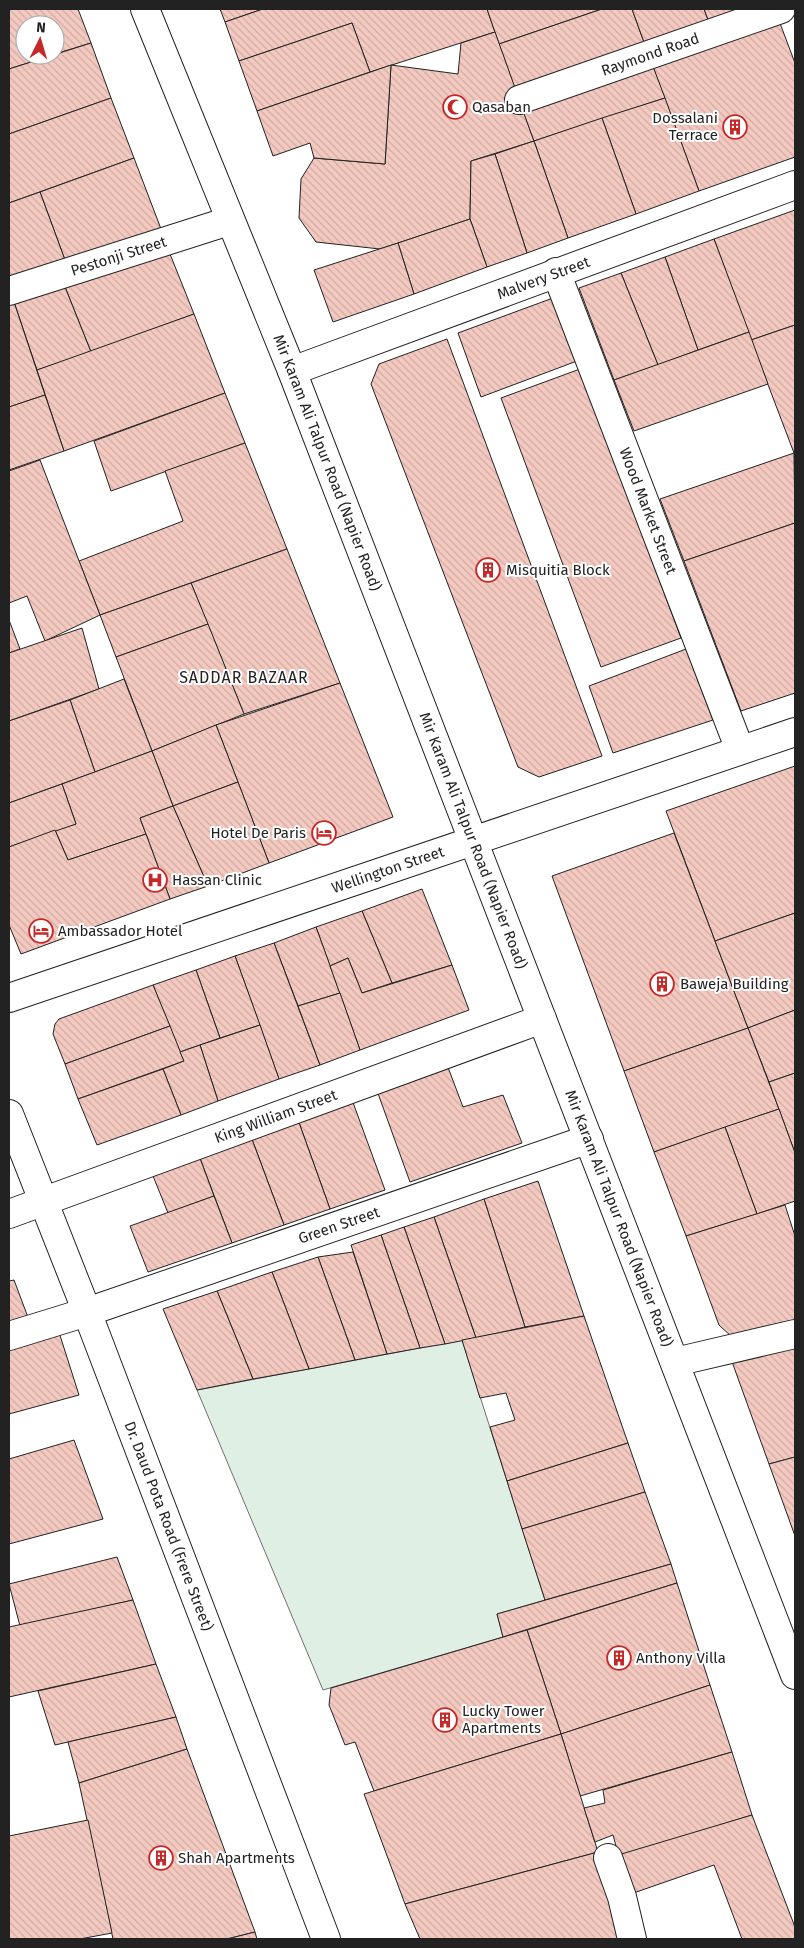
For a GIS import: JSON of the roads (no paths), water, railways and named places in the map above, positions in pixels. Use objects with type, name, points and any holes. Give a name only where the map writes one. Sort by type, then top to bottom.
[{"type":"street","name":"Mir Karam Ali Talpur Road (Napier Road)","points":[[145,9],[292,371],[675,1362],[784,1617],[795,1675]]},
{"type":"street","name":"Raymond Road","points":[[519,100],[781,9]]},
{"type":"street","name":"Malvery Street","points":[[292,371],[795,185]]},
{"type":"street","name":"Pestonji Street","points":[[9,291],[230,221]]},
{"type":"street","name":"Wood Market Street","points":[[556,272],[740,750]]},
{"type":"street","name":"Wellington Street","points":[[9,998],[795,732]]},
{"type":"street","name":"King William Street","points":[[9,1214],[44,1203],[542,1019]]},
{"type":"street","name":"Dr. Daud Pota Road (Frere Street)","points":[[9,1114],[87,1312],[326,1939]]},
{"type":"street","name":"Green Street","points":[[9,1336],[87,1312],[589,1139]]},
{"type":"street","points":[[675,1362],[795,1334]]},
{"type":"street","points":[[608,1858],[622,1897],[632,1939]]},
{"type":"place","name":"Qasaban","points":[[455,107]]},
{"type":"place","name":"Dossalani Terrace","points":[[735,127]]},
{"type":"place","name":"Misquitia Block","points":[[488,570]]},
{"type":"place","name":"Hotel De Paris","points":[[324,833]]},
{"type":"place","name":"Hassan Clinic","points":[[155,880]]},
{"type":"place","name":"Ambassador Hotel","points":[[41,931]]},
{"type":"place","name":"Baweja Building","points":[[662,984]]},
{"type":"place","name":"Anthony Villa","points":[[619,1658]]},
{"type":"place","name":"Lucky Tower Apartments","points":[[445,1720]]},
{"type":"place","name":"Shah Apartments","points":[[161,1858]]},
{"type":"district","name":"SADDAR BAZAAR","points":[[244,677]]}]
